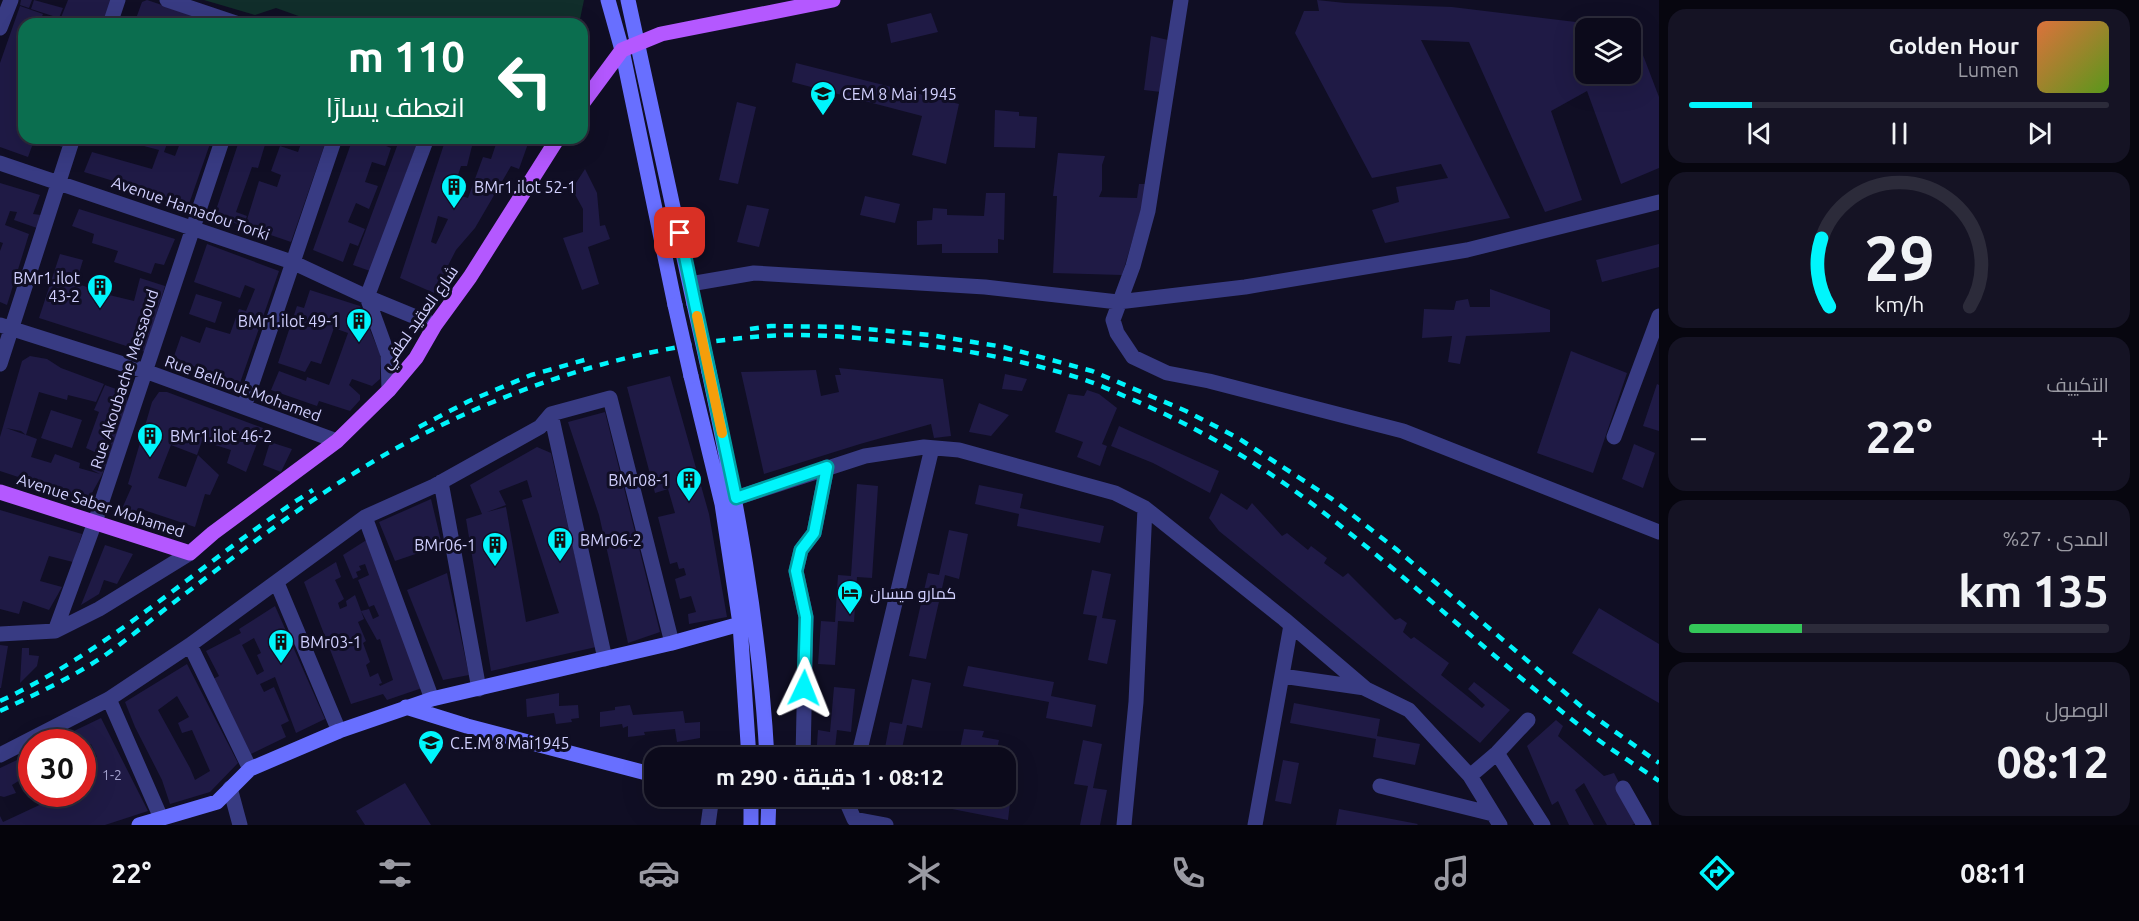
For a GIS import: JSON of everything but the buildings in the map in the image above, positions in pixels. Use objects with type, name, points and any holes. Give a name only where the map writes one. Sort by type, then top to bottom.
[{"type":"main road","points":[[608,0],[622,50],[691,376],[729,501],[748,747]]},
{"type":"main road","points":[[628,0],[709,372],[729,501],[760,659],[766,747]]},
{"type":"main road","points":[[588,96],[622,50],[636,43],[661,34],[833,0]]},
{"type":"main road","name":"شارع العقيد لطفي","points":[[190,553],[213,533],[338,441],[389,390],[416,358],[435,325],[470,276],[554,144]]},
{"type":"main road","name":"Avenue Saber Mohamed","points":[[0,492],[190,553]]},
{"type":"main road","points":[[138,825],[217,802],[250,769],[339,731],[406,707],[672,643],[740,624]]},
{"type":"main road","points":[[406,707],[467,726],[644,772]]},
{"type":"main road","points":[[751,807],[751,825]]},
{"type":"main road","points":[[767,807],[768,825]]},
{"type":"street","points":[[0,28],[11,0]]},
{"type":"street","points":[[112,18],[118,0]]},
{"type":"street","points":[[167,0],[221,18]]},
{"type":"street","points":[[1180,0],[1148,211],[1133,266],[1113,320],[1117,333],[1133,357],[1167,373],[1209,381],[1403,431],[1659,532]]},
{"type":"street","points":[[0,364],[6,327],[72,144]]},
{"type":"street","name":"Rue Akoubache Messaoud","points":[[55,631],[95,522],[221,144]]},
{"type":"street","points":[[244,407],[333,144]]},
{"type":"street","points":[[389,390],[388,355],[367,297],[425,144]]},
{"type":"street","name":"Avenue Hamadou Torki","points":[[0,163],[292,262],[435,325]]},
{"type":"street","points":[[690,284],[754,273],[986,287],[1118,302],[1245,287],[1467,250],[1659,202]]},
{"type":"street","points":[[1614,437],[1659,316]]},
{"type":"street","name":"Rue Belhout Mohamed","points":[[6,327],[145,371],[338,441]]},
{"type":"street","points":[[0,755],[109,699],[277,584],[365,518],[441,482],[540,427],[551,414],[610,398],[672,643]]},
{"type":"street","points":[[551,414],[605,659]]},
{"type":"street","points":[[729,501],[865,456],[924,447],[959,450],[1115,493],[1145,508],[1366,688],[1409,710],[1470,776],[1497,819]]},
{"type":"street","points":[[861,747],[932,448]]},
{"type":"street","points":[[803,747],[806,617],[796,571],[801,550],[814,533],[827,467]]},
{"type":"street","points":[[441,482],[479,689]]},
{"type":"street","points":[[1124,825],[1136,702],[1145,508]]},
{"type":"street","points":[[365,518],[432,699]]},
{"type":"street","points":[[0,634],[55,631],[99,609],[190,553]]},
{"type":"street","points":[[277,584],[339,731]]},
{"type":"street","points":[[1255,825],[1291,625]]},
{"type":"street","points":[[190,645],[250,769]]},
{"type":"street","points":[[1282,676],[1366,688]]},
{"type":"street","points":[[109,699],[161,818]]},
{"type":"street","points":[[1470,776],[1497,753],[1528,720]]},
{"type":"street","points":[[1497,753],[1543,825]]},
{"type":"street","points":[[1380,786],[1497,819]]},
{"type":"street","points":[[230,788],[240,825]]},
{"type":"street","points":[[1623,788],[1644,825]]},
{"type":"street","points":[[708,825],[710,807]]},
{"type":"street","points":[[850,807],[854,819],[886,825]]},
{"type":"green space","points":[[204,0],[584,0],[580,18],[304,18],[276,8],[255,15]]},
{"type":"railway","points":[[750,329],[771,326],[846,327],[930,335],[1004,347],[1092,371],[1186,411],[1238,438],[1332,499],[1396,549],[1589,713],[1659,763]]},
{"type":"railway","points":[[0,711],[64,680],[101,658],[231,559],[346,478],[404,444],[490,403],[580,371],[672,348],[766,336],[812,335],[939,347],[1037,366],[1096,384],[1193,428],[1235,451],[1295,491],[1370,549],[1515,673],[1597,739],[1659,781]]},
{"type":"railway","points":[[419,427],[469,401],[531,375],[588,359]]},
{"type":"railway","points":[[0,701],[83,655],[122,629],[274,516],[313,490]]},
{"type":"slow traffic","points":[[697,316],[722,433]]},
{"type":"place","name":"CEM 8 Mai 1945","points":[[823,117]]},
{"type":"place","name":"BMr1.ilot 52-1","points":[[454,210]]},
{"type":"place","name":"BMr1.ilot 43-2","points":[[100,310]]},
{"type":"place","name":"BMr1.ilot 49-1","points":[[359,344]]},
{"type":"place","name":"BMr1.ilot 46-2","points":[[150,459]]},
{"type":"place","name":"BMr08-1","points":[[689,503]]},
{"type":"place","name":"BMr06-2","points":[[560,563]]},
{"type":"place","name":"BMr06-1","points":[[495,568]]},
{"type":"place","name":"كمارو ميسان","points":[[850,616]]},
{"type":"place","name":"BMr03-1","points":[[281,665]]},
{"type":"place","name":"C.E.M 8 Mai1945","points":[[431,766]]},
{"type":"route","points":[[680,233],[736,498],[827,467],[814,533],[801,550],[796,571],[806,617],[804,688]]}]
